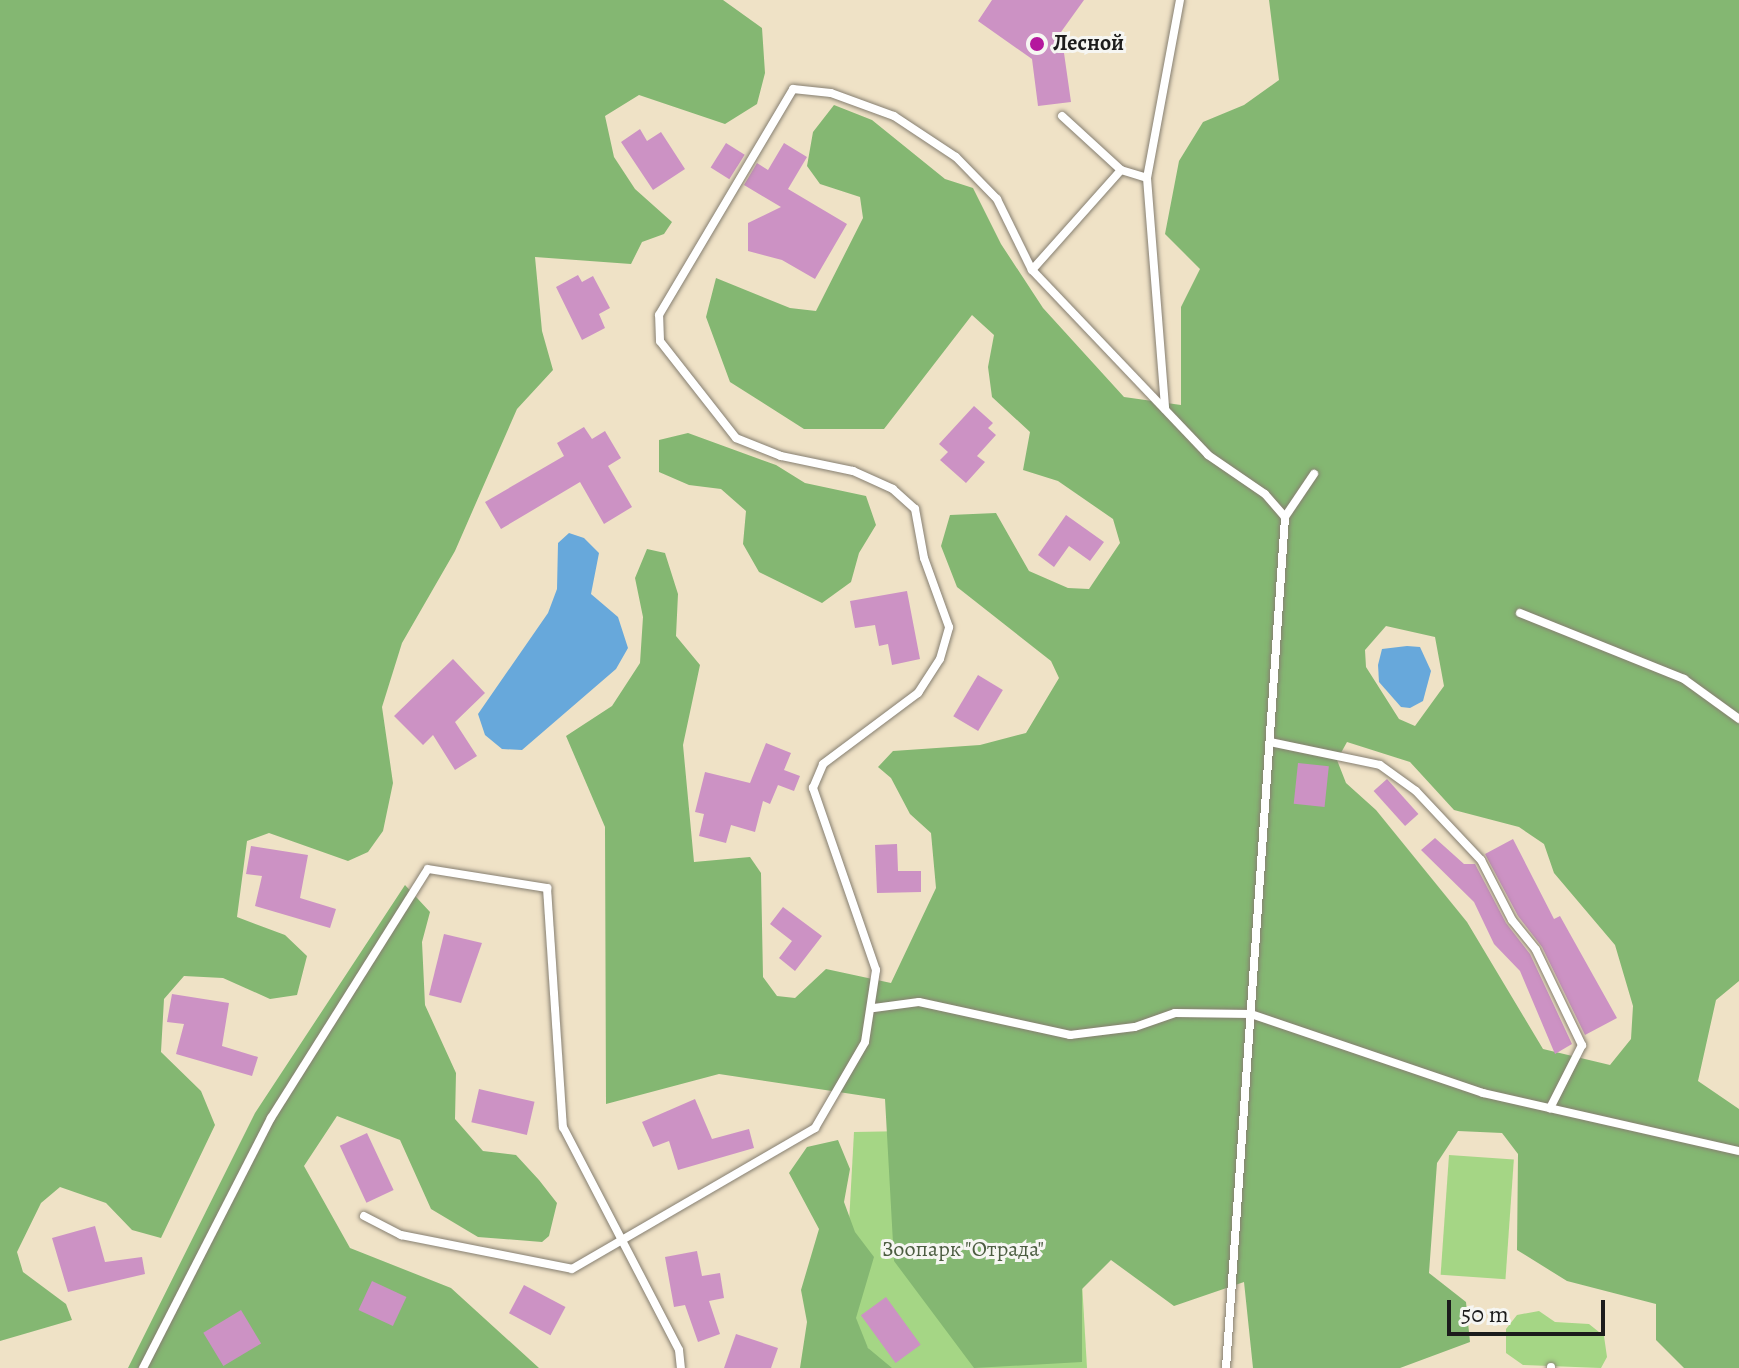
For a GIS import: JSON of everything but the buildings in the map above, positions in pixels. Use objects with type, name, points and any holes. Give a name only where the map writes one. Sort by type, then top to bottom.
[{"type":"lane","points":[[1165,410],[1147,178],[1180,0]]},
{"type":"lane","points":[[364,1216],[401,1235],[572,1269],[620,1245],[815,1128],[865,1042],[874,1008],[876,970],[813,788],[823,764],[918,693],[940,659],[949,627],[924,558],[915,509],[893,489],[853,471],[781,456],[736,438],[660,341],[659,315],[793,89],[831,93],[894,116],[956,157],[997,199],[1032,270],[1208,455],[1265,494],[1285,517]]},
{"type":"lane","points":[[1062,116],[1121,170],[1147,178]]},
{"type":"lane","points":[[1032,270],[1121,170]]},
{"type":"lane","points":[[1226,1368],[1285,517],[1314,474]]},
{"type":"lane","points":[[1520,613],[1684,679],[1739,719]]},
{"type":"lane","points":[[1270,742],[1380,765],[1416,791],[1481,860],[1512,920],[1536,950],[1582,1045],[1550,1108]]},
{"type":"lane","points":[[143,1368],[271,1118],[428,869],[547,888],[563,1127],[620,1245],[679,1350],[681,1368]]},
{"type":"lane","points":[[874,1008],[919,1002],[1070,1035],[1135,1027],[1175,1013],[1251,1014],[1483,1093],[1739,1151]]},
{"type":"green space","points":[[0,0],[723,0],[762,28],[765,73],[757,104],[725,124],[639,95],[605,116],[614,157],[635,189],[672,222],[664,234],[642,242],[631,264],[535,257],[542,331],[553,370],[517,409],[455,551],[402,643],[382,707],[393,783],[383,831],[368,852],[348,861],[269,833],[247,841],[237,917],[285,935],[307,956],[297,995],[270,999],[223,978],[184,976],[164,999],[161,1052],[201,1091],[215,1125],[161,1238],[132,1230],[106,1203],[60,1187],[41,1203],[17,1252],[23,1272],[66,1304],[72,1320],[0,1341]]},
{"type":"green space","points":[[1269,0],[1739,0],[1739,981],[1716,1000],[1698,1081],[1739,1109],[1739,1368],[1684,1368],[1656,1340],[1656,1304],[1567,1281],[1517,1250],[1518,1154],[1502,1133],[1458,1131],[1437,1163],[1429,1273],[1466,1302],[1470,1342],[1400,1368],[1253,1368],[1244,1282],[1174,1306],[1111,1260],[1082,1289],[1082,1362],[974,1368],[894,1261],[885,1099],[719,1074],[606,1104],[605,827],[566,736],[612,706],[640,663],[643,617],[635,578],[647,549],[665,553],[678,594],[676,636],[700,665],[683,745],[694,862],[750,857],[761,873],[763,977],[777,996],[795,998],[826,969],[891,983],[936,888],[931,833],[910,814],[891,778],[878,767],[893,751],[980,745],[1026,733],[1059,678],[1051,661],[957,587],[941,546],[950,515],[996,513],[1029,571],[1068,588],[1089,589],[1120,543],[1113,519],[1058,481],[1023,470],[1030,432],[992,397],[988,367],[994,335],[972,315],[884,429],[804,429],[730,382],[706,317],[716,278],[790,308],[816,311],[863,218],[860,197],[820,184],[807,166],[813,132],[834,105],[872,120],[945,179],[973,188],[1001,244],[1043,308],[1124,397],[1181,405],[1181,307],[1200,269],[1165,234],[1179,161],[1203,122],[1244,105],[1279,80]],"holes":[[[1386,626],[1435,637],[1444,686],[1415,726],[1399,719],[1366,667],[1365,650]],[[1347,742],[1410,762],[1454,810],[1519,827],[1544,844],[1554,873],[1615,945],[1633,1006],[1631,1039],[1610,1065],[1543,1049],[1467,922],[1376,810],[1346,783],[1337,760]]]},
{"type":"green space","points":[[688,433],[776,465],[805,483],[866,496],[876,525],[859,553],[851,582],[822,603],[759,572],[743,544],[746,511],[721,489],[689,485],[659,472],[659,440]]},
{"type":"green space","points":[[405,885],[430,912],[422,942],[425,1005],[456,1073],[455,1119],[483,1151],[516,1155],[539,1180],[557,1203],[549,1236],[542,1242],[478,1237],[431,1209],[400,1140],[337,1116],[304,1166],[350,1248],[451,1288],[539,1368],[128,1368],[255,1113]]},
{"type":"green space","name":"Зоопарк \"Отрада\"","points":[[1073,1128],[1087,1368],[882,1368],[844,1314],[854,1132]]},
{"type":"green space","points":[[838,1140],[850,1169],[844,1202],[855,1232],[874,1257],[856,1318],[868,1348],[892,1368],[800,1368],[807,1322],[801,1290],[819,1229],[789,1173],[807,1147]]},
{"type":"green space","points":[[1449,1155],[1514,1160],[1505,1279],[1441,1275]]},
{"type":"green space","points":[[1539,1311],[1555,1322],[1589,1324],[1604,1336],[1607,1357],[1601,1368],[1523,1365],[1506,1353],[1506,1329],[1517,1315]]},
{"type":"water","points":[[569,533],[584,538],[599,553],[591,594],[618,617],[628,648],[616,669],[522,750],[502,749],[485,735],[478,714],[548,613],[557,589],[558,543]]},
{"type":"water","points":[[1420,647],[1431,671],[1423,701],[1410,708],[1401,707],[1379,682],[1378,665],[1382,649]]},
{"type":"place","name":"Лесной","points":[[1037,44]]}]
